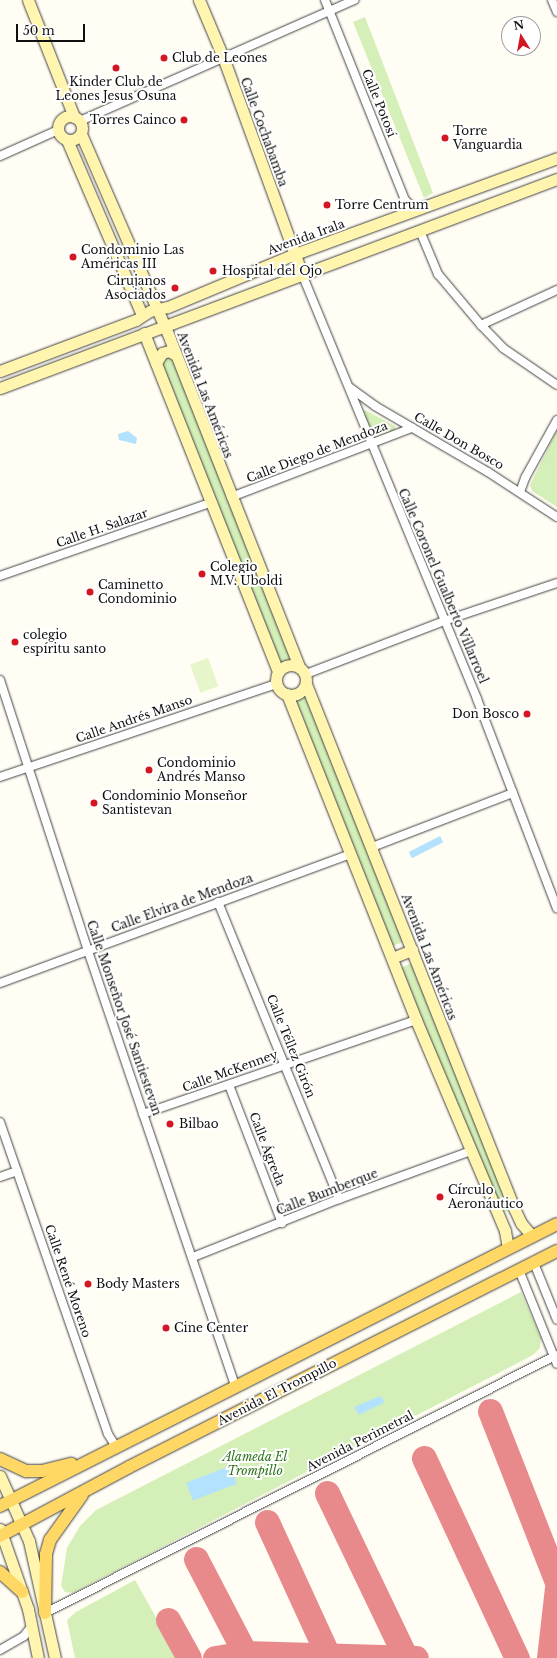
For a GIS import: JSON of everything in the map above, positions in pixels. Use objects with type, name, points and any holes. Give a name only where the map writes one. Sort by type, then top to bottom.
[{"type":"main road","name":"Avenida El Trompillo","points":[[0,1506],[557,1224]]},
{"type":"main road","name":"Avenida El Trompillo","points":[[1,1534],[557,1251]]},
{"type":"main road","points":[[0,1459],[20,1470],[42,1471],[95,1457]]},
{"type":"main road","points":[[46,1613],[46,1554],[50,1540],[71,1509],[88,1489]]},
{"type":"main road","points":[[0,1572],[22,1592]]},
{"type":"street","points":[[28,0],[77,119],[83,127],[81,134],[75,140],[67,140]]},
{"type":"street","name":"Calle Cochabamba","points":[[199,0],[223,57],[302,274]]},
{"type":"street","name":"Calle Potosí","points":[[325,0],[405,200],[417,211]]},
{"type":"street","points":[[142,315],[67,140],[61,136],[58,130],[61,120],[67,116],[77,119],[354,0]]},
{"type":"street","points":[[552,0],[557,12]]},
{"type":"street","points":[[0,156],[58,130]]},
{"type":"street","name":"Avenida Las Américas","points":[[81,134],[155,310],[164,326],[176,355],[514,1208],[521,1223],[532,1236]]},
{"type":"street","name":"Avenida Irala","points":[[0,371],[136,320],[142,315],[295,254],[417,211],[557,158]]},
{"type":"street","points":[[0,388],[557,180]]},
{"type":"street","points":[[420,231],[438,274],[481,325],[503,348],[557,385]]},
{"type":"street","name":"Calle Coronel Gualberto Villarroel","points":[[302,274],[444,621],[557,908]]},
{"type":"street","points":[[481,325],[557,290]]},
{"type":"street","points":[[144,333],[278,671],[276,684],[287,694],[416,1020],[498,1213],[505,1231],[508,1248]]},
{"type":"street","points":[[156,363],[159,356],[165,352],[176,355]]},
{"type":"street","name":"Calle Don Bosco","points":[[348,386],[412,428],[520,492],[557,517]]},
{"type":"street","points":[[520,492],[525,478],[557,420]]},
{"type":"street","name":"Calle Diego de Mendoza","points":[[231,497],[371,445],[412,428]]},
{"type":"street","name":"Calle H. Salazar","points":[[0,576],[212,502]]},
{"type":"street","points":[[304,675],[444,621],[557,583]]},
{"type":"street","points":[[278,671],[287,665],[304,675]]},
{"type":"street","points":[[287,694],[298,694],[304,675]]},
{"type":"street","name":"Calle Monseñor José Santiestevan","points":[[0,680],[30,767],[88,951],[235,1386]]},
{"type":"street","name":"Calle Andrés Manso","points":[[0,777],[276,684]]},
{"type":"street","points":[[372,847],[513,794]]},
{"type":"street","name":"Calle Elvira de Mendoza","points":[[0,983],[351,854]]},
{"type":"street","name":"Calle Téllez Girón","points":[[218,902],[286,1064],[339,1199]]},
{"type":"street","points":[[392,958],[412,950]]},
{"type":"street","name":"Calle McKenney","points":[[144,1114],[416,1020]]},
{"type":"street","name":"Calle Ágreda","points":[[229,1085],[282,1223]]},
{"type":"street","name":"Calle René Moreno","points":[[0,1122],[108,1434],[116,1446]]},
{"type":"street","name":"Calle Bumberque","points":[[192,1257],[282,1223],[339,1199],[471,1151]]},
{"type":"street","points":[[0,1177],[17,1171]]},
{"type":"street","points":[[498,1213],[508,1217],[514,1208]]},
{"type":"street","points":[[534,1263],[557,1319]]},
{"type":"street","points":[[519,1270],[555,1355],[557,1364]]},
{"type":"street","name":"Avenida Perimetral","points":[[46,1613],[555,1355]]},
{"type":"street","points":[[0,1476],[29,1541],[55,1658]]},
{"type":"street","points":[[1,1534],[22,1592],[38,1658]]},
{"type":"street","points":[[0,1650],[24,1636],[31,1627]]},
{"type":"green space","points":[[365,17],[433,193],[424,198],[353,22]]},
{"type":"green space","points":[[173,356],[295,658],[280,664],[158,362]]},
{"type":"green space","points":[[365,410],[395,426],[395,431],[379,438],[373,436],[362,413]]},
{"type":"green space","points":[[557,430],[557,507],[532,491],[530,485]]},
{"type":"green space","points":[[208,658],[218,686],[200,693],[190,664]]},
{"type":"green space","points":[[307,692],[405,941],[398,944],[391,946],[291,697]]},
{"type":"green space","points":[[414,962],[512,1208],[507,1211],[500,1213],[401,968]]},
{"type":"green space","name":"Alameda El Trompillo","points":[[521,1292],[541,1338],[540,1348],[533,1355],[73,1593],[65,1592],[61,1586],[67,1548],[80,1526],[96,1510]]},
{"type":"green space","points":[[135,1580],[179,1658],[75,1658],[67,1620],[76,1612]]},
{"type":"water","points":[[128,431],[137,438],[136,444],[119,440],[118,434]]},
{"type":"water","points":[[440,836],[443,842],[412,858],[409,852]]},
{"type":"water","points":[[380,1396],[385,1402],[359,1415],[354,1407]]},
{"type":"water","points":[[230,1466],[237,1484],[193,1501],[186,1483]]},
{"type":"taxiway","points":[[490,1411],[557,1582]]},
{"type":"taxiway","points":[[424,1458],[517,1658]]},
{"type":"taxiway","points":[[327,1493],[406,1658]]},
{"type":"taxiway","points":[[267,1522],[328,1655]]},
{"type":"taxiway","points":[[196,1559],[245,1653]]},
{"type":"taxiway","points":[[549,1658],[557,1588]]},
{"type":"taxiway","points":[[168,1620],[189,1658]]},
{"type":"taxiway","points":[[215,1658],[245,1653],[416,1658]]},
{"type":"place","name":"Club de Leones","points":[[164,58]]},
{"type":"place","name":"Kinder Club de Leones Jesus Osuna","points":[[116,68]]},
{"type":"place","name":"Torres Cainco","points":[[184,120]]},
{"type":"place","name":"Torre Vanguardia","points":[[445,138]]},
{"type":"place","name":"Torre Centrum","points":[[327,205]]},
{"type":"place","name":"Condominio Las Américas III","points":[[73,257]]},
{"type":"place","name":"Hospital del Ojo","points":[[213,271]]},
{"type":"place","name":"Cirujanos Asociados","points":[[175,288]]},
{"type":"place","name":"Colegio M.V. Uboldi","points":[[202,574]]},
{"type":"place","name":"Caminetto Condominio","points":[[90,592]]},
{"type":"place","name":"colegio espíritu santo","points":[[15,642]]},
{"type":"place","name":"Don Bosco","points":[[527,714]]},
{"type":"place","name":"Condominio Andrés Manso","points":[[149,770]]},
{"type":"place","name":"Condominio Monseñor Santistevan","points":[[94,803]]},
{"type":"place","name":"Bilbao","points":[[170,1124]]},
{"type":"place","name":"Círculo Aeronáutico","points":[[440,1197]]},
{"type":"place","name":"Body Masters","points":[[88,1284]]},
{"type":"place","name":"Cine Center","points":[[166,1328]]}]
